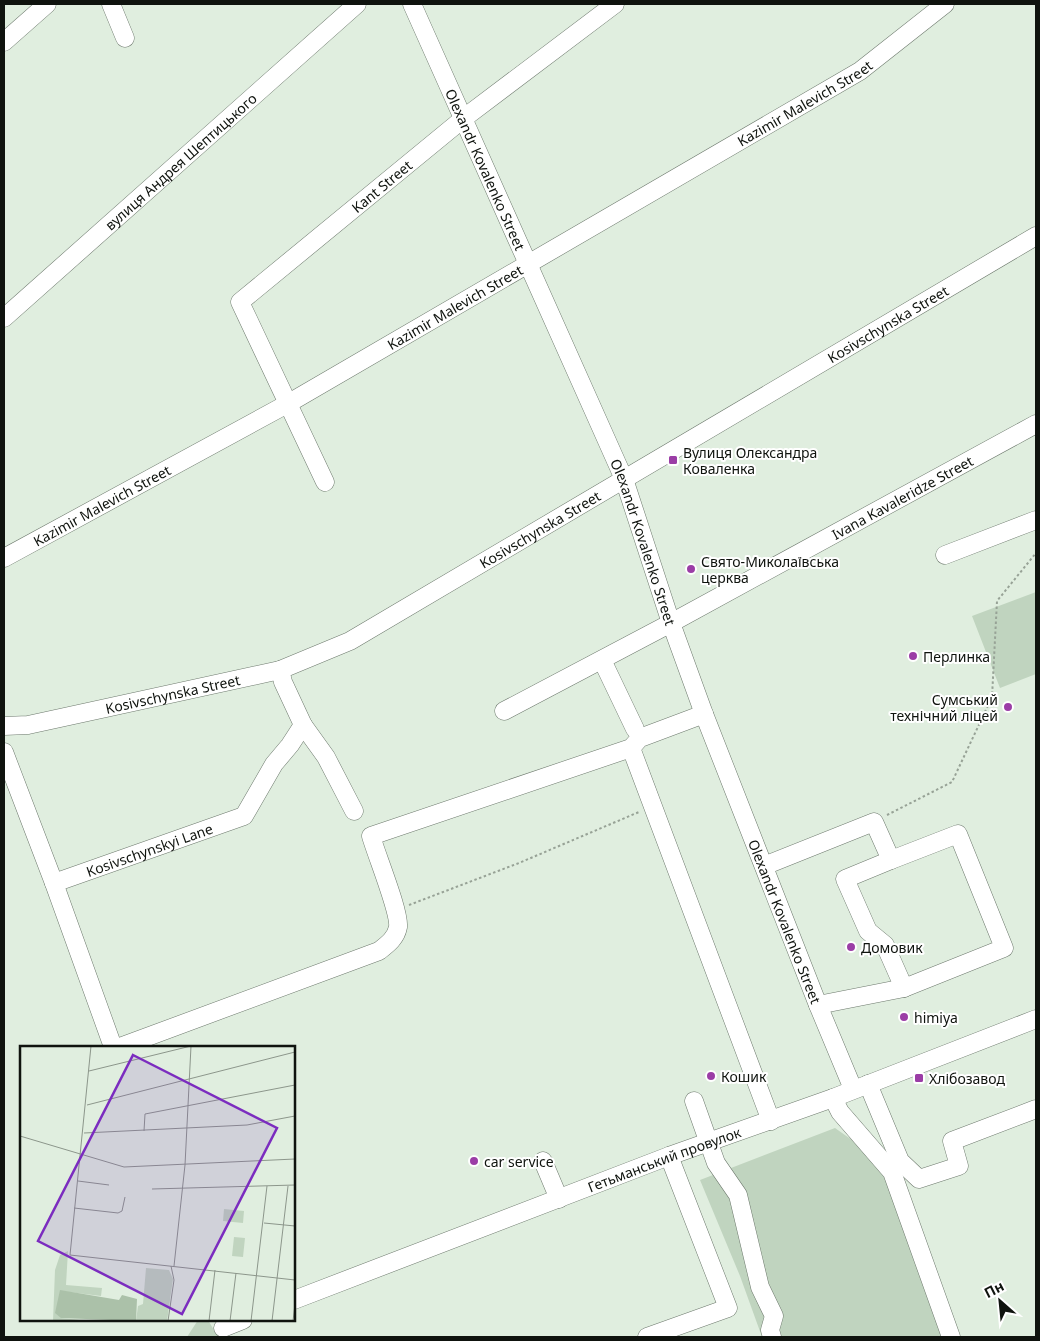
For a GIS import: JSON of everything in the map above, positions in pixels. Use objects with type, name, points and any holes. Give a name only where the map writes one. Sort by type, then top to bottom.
[{"type":"street","points":[[4,42],[47,4]]},
{"type":"street","points":[[111,4],[125,38]]},
{"type":"street","name":"вулиця Андрея Шептицького","points":[[4,318],[357,4]]},
{"type":"street","name":"Olexandr Kovalenko Street","points":[[412,4],[624,479],[671,624],[704,714],[818,1005],[900,1161],[919,1179],[959,1166],[952,1141],[1036,1109]]},
{"type":"street","name":"Kant Street","points":[[289,403],[240,302],[464,118],[615,4]]},
{"type":"street","name":"Kazimir Malevich Street","points":[[4,558],[289,403],[860,70],[945,4]]},
{"type":"street","name":"Kosivschynska Street","points":[[4,726],[28,725],[280,670],[350,641],[1036,236]]},
{"type":"street","points":[[289,403],[325,482]]},
{"type":"street","name":"Ivana Kavaleridze Street","points":[[504,711],[671,624],[1036,424]]},
{"type":"street","points":[[945,555],[1036,520]]},
{"type":"street","points":[[602,660],[634,730]]},
{"type":"street","points":[[280,670],[283,682],[303,725],[326,756],[354,811]]},
{"type":"street","points":[[123,1046],[379,951],[393,939],[398,926],[396,911],[371,836],[631,748],[640,738],[704,714]]},
{"type":"street","name":"Kosivschynskyi Lane","points":[[54,883],[244,816],[274,764],[290,745],[303,725]]},
{"type":"street","points":[[631,748],[771,1121]]},
{"type":"street","points":[[4,752],[113,1046]]},
{"type":"street","points":[[764,866],[874,822],[891,860]]},
{"type":"street","points":[[818,1005],[904,988],[1004,948],[958,834],[845,879],[868,932],[885,945],[904,988]]},
{"type":"street","name":"Гетьманський провулок","points":[[295,1300],[669,1156],[833,1098],[1036,1018]]},
{"type":"street","points":[[833,1098],[840,1112],[892,1172],[951,1337]]},
{"type":"street","points":[[694,1101],[716,1163],[738,1195],[760,1287],[774,1316],[770,1330],[772,1337]]},
{"type":"street","points":[[647,1337],[728,1308],[669,1156]]},
{"type":"street","points":[[543,1161],[559,1199]]},
{"type":"street","points":[[220,1328],[240,1321]]},
{"type":"path","points":[[874,822],[952,782],[992,697],[997,601],[1036,553]]},
{"type":"path","points":[[396,911],[428,897],[519,864],[653,806]]},
{"type":"green space","points":[[1036,592],[1036,674],[1000,688],[972,616]]},
{"type":"green space","points":[[835,1128],[886,1164],[945,1337],[762,1337],[740,1276],[700,1180]]},
{"type":"green space","points":[[197,1321],[209,1321],[218,1337],[187,1337]]},
{"type":"place","name":"Вулиця Олександра Коваленка","points":[[673,460]]},
{"type":"place","name":"Свято-Миколаївська церква","points":[[691,569]]},
{"type":"place","name":"Перлинка","points":[[913,656]]},
{"type":"place","name":"Сумський технічний ліцей","points":[[1008,707]]},
{"type":"place","name":"Домовик","points":[[851,947]]},
{"type":"place","name":"himiya","points":[[904,1017]]},
{"type":"place","name":"Кошик","points":[[711,1076]]},
{"type":"place","name":"Хлібозавод","points":[[919,1078]]},
{"type":"place","name":"car service","points":[[474,1161]]}]
